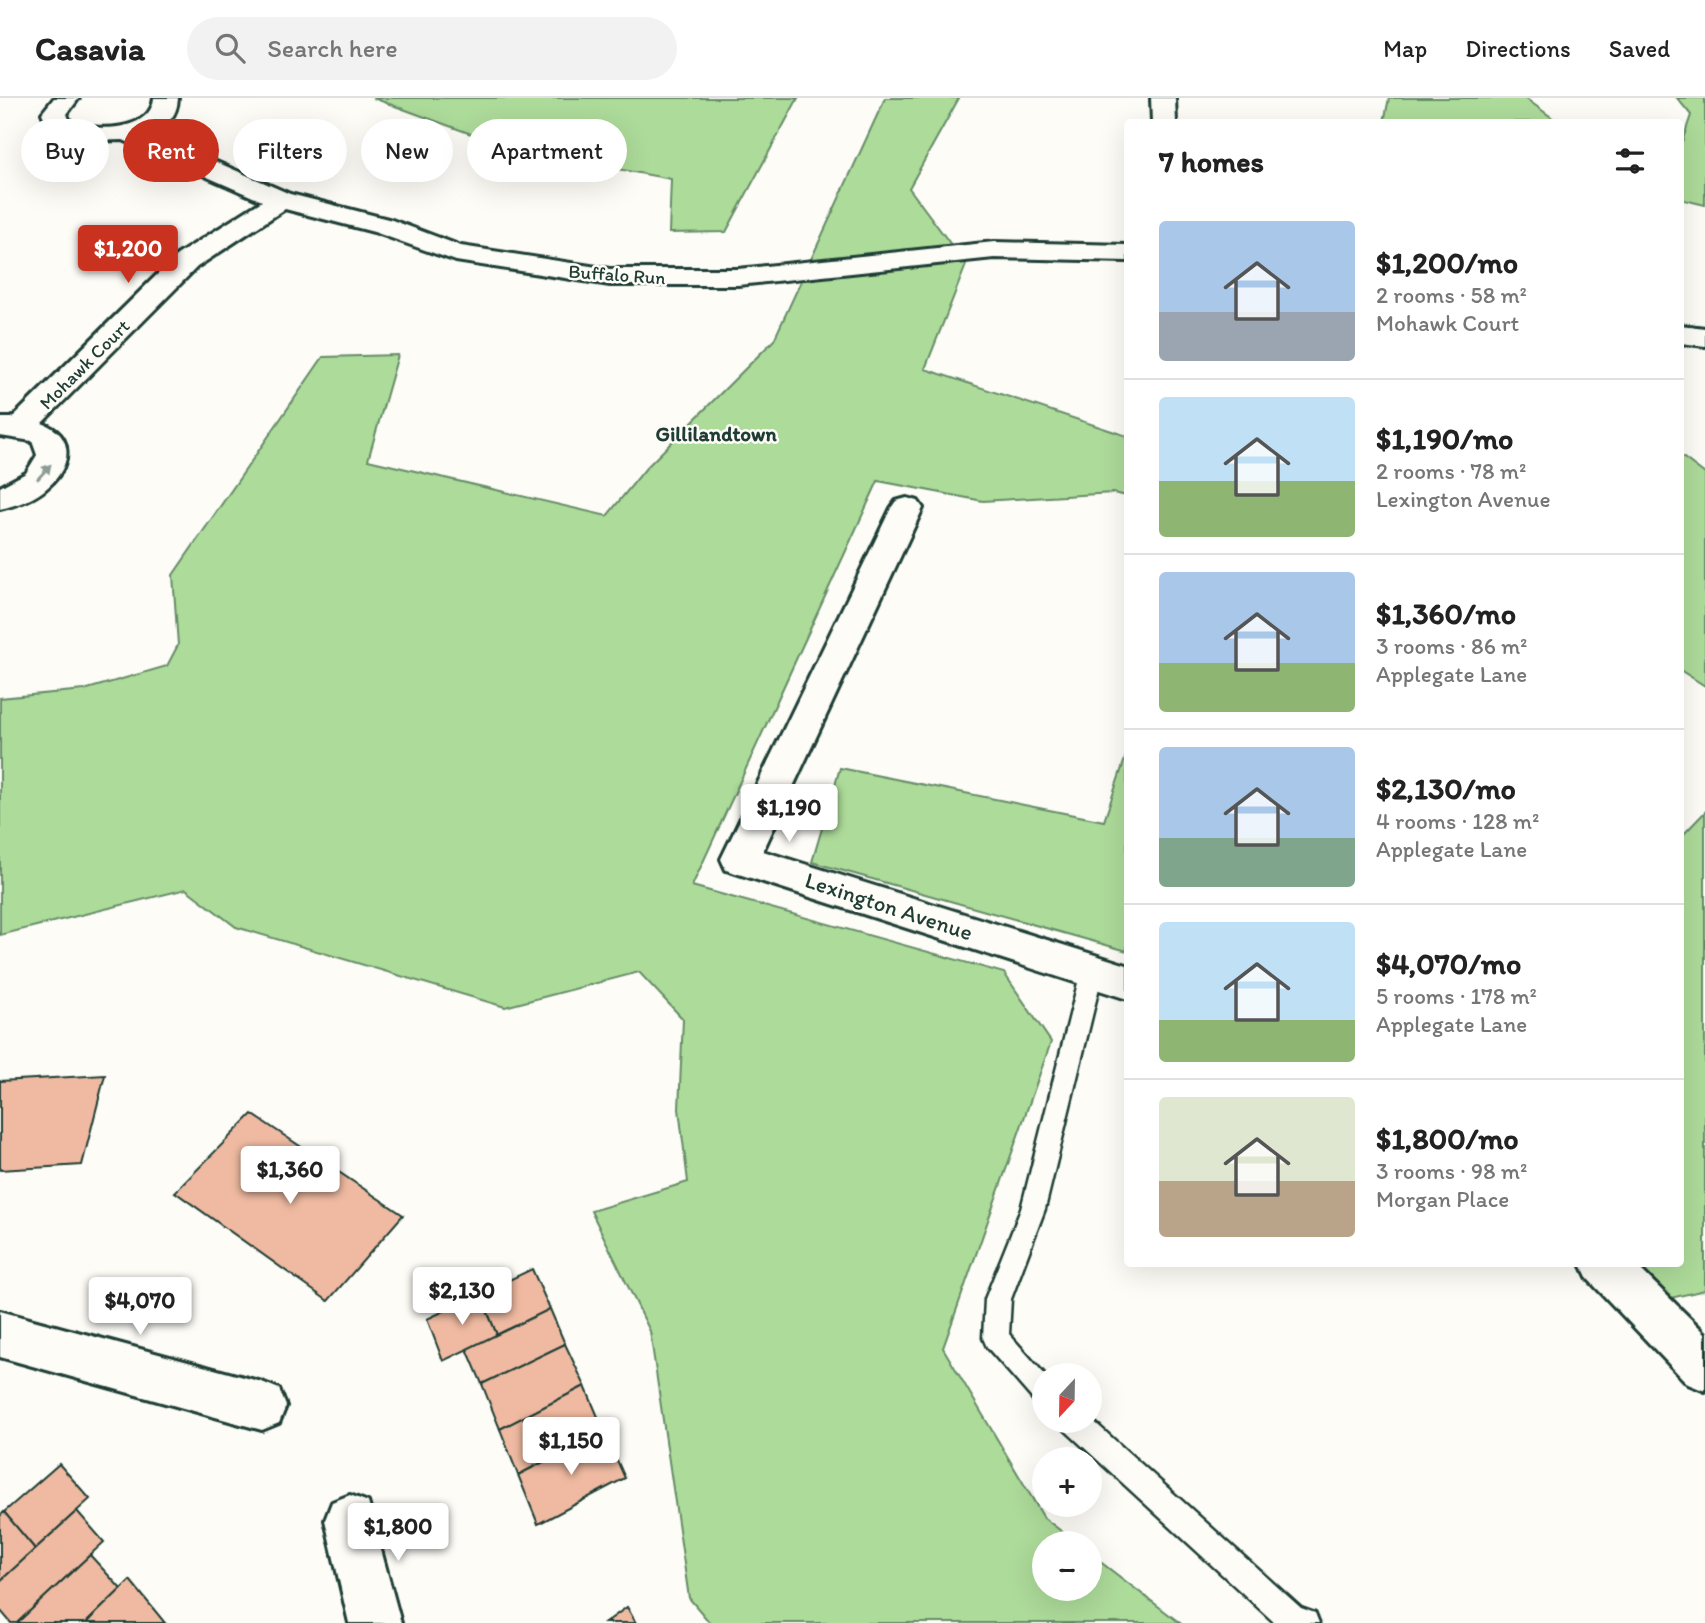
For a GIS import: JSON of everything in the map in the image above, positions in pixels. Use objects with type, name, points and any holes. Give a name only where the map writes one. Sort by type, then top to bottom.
[{"type":"street","points":[[68,98],[54,113],[59,127],[68,133],[96,137],[123,133]]},
{"type":"street","points":[[157,119],[165,111],[166,98]]},
{"type":"street","points":[[1163,98],[1164,119]]},
{"type":"street","name":"Buffalo Run","points":[[219,172],[281,200],[383,226],[456,253],[610,277],[738,277],[993,250],[1124,246]]},
{"type":"street","name":"Mohawk Court","points":[[0,499],[30,486],[44,475],[53,462],[54,450],[49,439],[10,427],[187,261],[281,200]]},
{"type":"street","points":[[1684,334],[1705,337]]},
{"type":"street","name":"Lexington Avenue","points":[[906,508],[740,859],[1124,981]]},
{"type":"street","points":[[1607,1267],[1705,1367]]},
{"type":"street","points":[[0,1334],[262,1406]]},
{"type":"street","points":[[351,1520],[375,1623]]},
{"type":"lane","points":[[1032,1379],[996,1338],[998,1298],[1033,1209],[1092,971]]},
{"type":"lane","points":[[1087,1433],[1293,1620],[1305,1623]]},
{"type":"green space","points":[[373,98],[798,98],[726,232],[669,233],[671,179],[627,171],[627,119],[467,119],[467,132],[453,127],[453,119],[430,119]]},
{"type":"green space","points":[[885,98],[959,98],[909,188],[966,265],[925,369],[1124,435],[1124,495],[1113,493],[983,501],[878,481],[692,886],[1004,973],[1051,1042],[943,1348],[1032,1498],[1032,1517],[1043,1517],[1061,1531],[1032,1531],[1032,1601],[1102,1601],[1102,1563],[1180,1623],[710,1623],[689,1598],[650,1331],[591,1211],[688,1182],[679,1109],[683,1019],[639,972],[505,1007],[236,927],[186,889],[0,935],[0,698],[84,690],[167,666],[178,645],[173,575],[323,357],[398,355],[368,460],[607,516],[646,468],[774,340]]},
{"type":"green space","points":[[1389,98],[1525,98],[1554,119],[1385,119]]},
{"type":"green space","points":[[1677,98],[1705,98],[1705,205],[1684,200],[1684,136],[1691,115]]},
{"type":"green space","points":[[1684,458],[1705,474],[1705,686],[1684,673]]},
{"type":"green space","points":[[1124,762],[1124,950],[812,862],[840,768],[1104,821]]},
{"type":"green space","points":[[1705,812],[1705,1290],[1654,1302],[1624,1267],[1684,1267],[1684,834]]},
{"type":"building","points":[[105,1075],[82,1165],[0,1170],[0,1081]]},
{"type":"building","points":[[252,1114],[403,1215],[328,1301],[175,1192]]},
{"type":"building","points":[[532,1269],[550,1309],[497,1335],[480,1294]]},
{"type":"building","points":[[480,1294],[497,1335],[443,1361],[427,1319]]},
{"type":"building","points":[[550,1309],[565,1344],[482,1384],[467,1349]]},
{"type":"building","points":[[565,1344],[585,1386],[500,1429],[482,1384]]},
{"type":"building","points":[[585,1386],[604,1431],[518,1475],[500,1429]]},
{"type":"building","points":[[604,1431],[625,1478],[538,1524],[518,1475]]},
{"type":"building","points":[[59,1464],[90,1499],[35,1549],[4,1512]]},
{"type":"building","points":[[77,1511],[104,1542],[17,1623],[11,1623],[0,1610],[0,1581]]},
{"type":"building","points":[[4,1512],[35,1549],[0,1581],[0,1516]]},
{"type":"building","points":[[90,1555],[121,1589],[86,1623],[17,1623]]},
{"type":"building","points":[[130,1580],[165,1623],[86,1623],[121,1589]]},
{"type":"building","points":[[627,1607],[636,1623],[605,1623]]},
{"type":"district","name":"Gillilandtown","points":[[716,434]]}]
